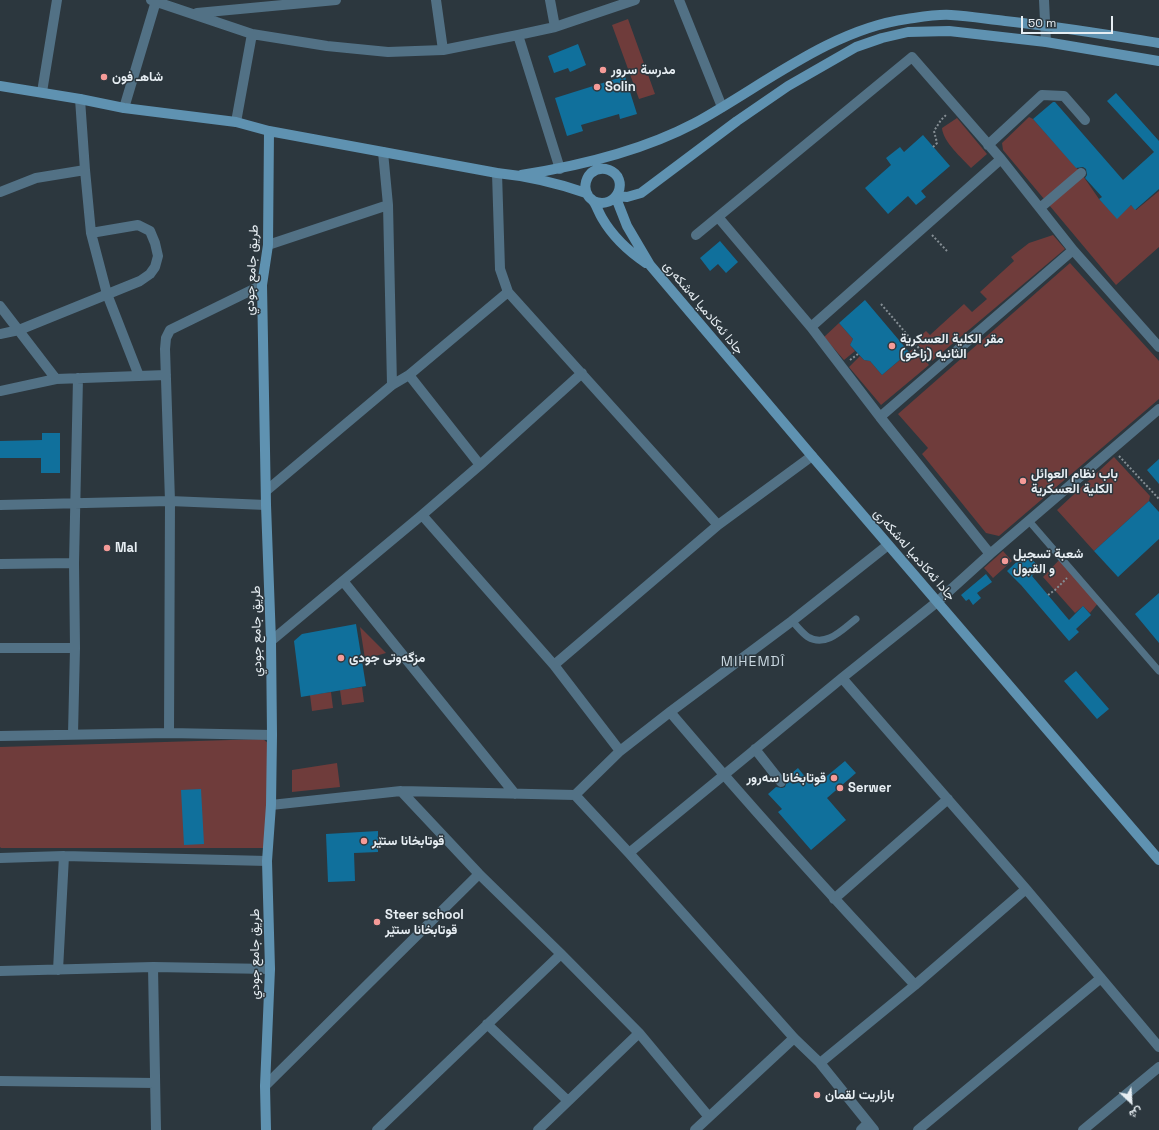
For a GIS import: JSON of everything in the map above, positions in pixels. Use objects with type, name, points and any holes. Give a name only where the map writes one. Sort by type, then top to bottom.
[{"type":"main road","points":[[521,175],[560,169],[619,153],[670,134],[694,123],[819,50],[846,36],[877,25],[906,19],[949,15],[1046,25],[1159,43]]},
{"type":"main road","points":[[593,201],[604,203],[616,197],[627,197],[641,193],[788,86],[856,47],[882,38],[908,32],[949,31],[1046,42],[1159,61]]},
{"type":"main road","points":[[0,86],[42,92],[124,108],[236,122],[268,131],[497,173],[521,175],[550,182],[586,193],[593,201],[601,217],[611,231],[631,252],[650,265]]},
{"type":"main road","name":"طريق جامع جودي","points":[[266,1130],[265,1086],[270,969],[267,861],[271,805],[272,735],[262,285],[268,244],[268,131]]},
{"type":"main road","points":[[560,169],[591,173],[611,163],[619,153]]},
{"type":"main road","points":[[600,169],[610,170],[617,177],[620,186],[616,197],[627,226],[650,265]]},
{"type":"main road","points":[[586,193],[585,186],[591,173]]},
{"type":"main road","name":"جادا ئه‌كادميا له‌شكه‌رى","points":[[650,265],[1159,860]]},
{"type":"street","points":[[42,92],[57,0]]},
{"type":"street","points":[[124,108],[155,0],[252,34],[327,46],[388,52],[443,50],[518,35],[555,27],[635,0]]},
{"type":"street","points":[[193,13],[336,0]]},
{"type":"street","points":[[436,0],[443,50]]},
{"type":"street","points":[[550,0],[555,27]]},
{"type":"street","points":[[679,0],[722,107]]},
{"type":"street","points":[[1044,0],[1046,42]]},
{"type":"street","points":[[236,122],[252,34]]},
{"type":"street","points":[[518,35],[560,169]]},
{"type":"street","points":[[696,235],[912,57],[1001,159],[1073,250],[1159,347]]},
{"type":"street","points":[[988,144],[1042,95],[1064,96],[1085,120]]},
{"type":"street","points":[[80,99],[84,170],[91,233],[107,294],[139,376]]},
{"type":"street","points":[[383,152],[388,205],[392,385]]},
{"type":"street","points":[[811,327],[1001,159]]},
{"type":"street","points":[[0,192],[36,178],[84,170]]},
{"type":"street","points":[[497,173],[500,269],[508,292],[718,525]]},
{"type":"street","points":[[1040,208],[1080,173]]},
{"type":"street","points":[[268,244],[388,205]]},
{"type":"street","points":[[718,218],[811,327],[880,417],[990,554]]},
{"type":"street","points":[[0,334],[18,330],[140,281],[150,274],[155,266],[158,256],[156,243],[150,231],[138,225],[91,233]]},
{"type":"street","points":[[880,417],[1073,250]]},
{"type":"street","points":[[169,733],[170,501],[165,349],[166,338],[170,330],[262,285]]},
{"type":"street","points":[[266,491],[392,385],[409,375],[508,292]]},
{"type":"street","points":[[0,306],[56,379]]},
{"type":"street","points":[[271,641],[422,515],[582,373]]},
{"type":"street","points":[[0,391],[56,379],[166,375]]},
{"type":"street","points":[[409,375],[480,465]]},
{"type":"street","points":[[73,734],[75,648],[74,563],[78,378]]},
{"type":"street","points":[[629,853],[937,602],[990,554],[1159,409]]},
{"type":"street","points":[[554,665],[718,525],[812,456]]},
{"type":"street","points":[[0,505],[170,501],[266,505]]},
{"type":"street","points":[[422,515],[554,665],[620,751]]},
{"type":"street","points":[[271,805],[401,790],[575,795],[620,751],[792,621],[888,545]]},
{"type":"street","points":[[0,564],[74,563]]},
{"type":"street","points":[[343,581],[514,794]]},
{"type":"street","points":[[0,648],[75,648]]},
{"type":"street","points":[[842,678],[1026,889],[1159,1047]]},
{"type":"street","points":[[670,712],[834,899],[915,985]]},
{"type":"street","points":[[0,736],[169,733],[272,735]]},
{"type":"street","points":[[755,749],[781,782]]},
{"type":"street","points":[[401,790],[479,874],[561,954],[638,1033],[709,1117]]},
{"type":"street","points":[[575,795],[629,853],[794,1038],[820,1063],[868,1128]]},
{"type":"street","points":[[834,899],[948,799]]},
{"type":"street","points":[[0,858],[64,856],[267,861]]},
{"type":"street","points":[[58,970],[64,856]]},
{"type":"street","points":[[265,1086],[479,874]]},
{"type":"street","points":[[820,1063],[915,985],[1026,889]]},
{"type":"street","points":[[377,1130],[561,954]]},
{"type":"street","points":[[153,967],[156,1130]]},
{"type":"street","points":[[0,972],[153,967],[270,969]]},
{"type":"street","points":[[918,1130],[1101,978]]},
{"type":"street","points":[[487,1024],[568,1101]]},
{"type":"street","points":[[538,1130],[638,1033]]},
{"type":"street","points":[[695,1130],[794,1038]]},
{"type":"street","points":[[1083,1130],[1159,1067]]},
{"type":"street","points":[[0,1081],[155,1083]]},
{"type":"lane","points":[[1029,521],[1159,671]]},
{"type":"lane","points":[[792,621],[808,637],[815,640],[824,640],[832,638],[856,619]]},
{"type":"path","points":[[933,147],[937,143],[934,130],[941,120],[955,107]]},
{"type":"path","points":[[924,227],[947,251]]},
{"type":"path","points":[[881,304],[936,369]]},
{"type":"path","points":[[1113,450],[1159,499]]},
{"type":"path","points":[[1048,595],[1073,572]]},
{"type":"shaded area","points":[[628,19],[655,94],[639,99],[612,25]]},
{"type":"shaded area","points":[[1029,117],[1033,119],[1081,173],[1099,199],[1117,218],[1131,205],[1136,210],[1159,191],[1159,247],[1116,285],[1003,150],[1002,143]]},
{"type":"shaded area","points":[[957,118],[987,154],[971,168],[949,144],[943,133],[942,128]]},
{"type":"shaded area","points":[[1053,235],[1065,249],[932,361],[915,341],[926,331],[930,335],[964,304],[972,312],[987,299],[980,292],[1014,261],[1011,257],[1029,243]]},
{"type":"shaded area","points":[[1070,263],[1159,361],[1159,399],[999,536],[986,533],[922,454],[928,448],[898,414]]},
{"type":"shaded area","points":[[839,323],[853,339],[850,345],[855,351],[844,360],[824,337]]},
{"type":"shaded area","points":[[914,348],[929,365],[881,405],[849,367],[860,356],[864,360],[870,361],[882,375]]},
{"type":"shaded area","points":[[1114,457],[1150,496],[1149,501],[1094,551],[1057,510]]},
{"type":"shaded area","points":[[1003,551],[1012,561],[993,578],[984,568]]},
{"type":"shaded area","points":[[1061,558],[1099,602],[1090,613],[1083,606],[1075,613],[1043,577]]},
{"type":"shaded area","points":[[360,627],[386,653],[365,659]]},
{"type":"shaded area","points":[[362,687],[364,702],[342,705],[340,690]]},
{"type":"shaded area","points":[[331,692],[333,708],[312,711],[310,695]]},
{"type":"shaded area","points":[[263,739],[269,744],[267,848],[0,847],[0,747]]},
{"type":"shaded area","points":[[337,763],[340,787],[292,792],[292,770]]},
{"type":"building","points":[[578,44],[586,65],[570,72],[568,68],[554,73],[548,56]]},
{"type":"building","points":[[625,76],[637,114],[620,119],[619,114],[581,125],[583,131],[567,136],[555,98]]},
{"type":"building","points":[[1116,93],[1159,141],[1159,189],[1135,210],[1131,205],[1117,219],[1099,199],[1102,197],[1085,178],[1087,175],[1086,169],[1083,167],[1076,168],[1033,119],[1053,102],[1055,102],[1123,180],[1154,152],[1107,101]]},
{"type":"building","points":[[923,135],[950,166],[921,191],[926,197],[916,205],[908,196],[888,214],[865,188],[891,165],[886,158],[900,147],[904,152]]},
{"type":"building","points":[[720,241],[738,262],[726,273],[718,264],[710,271],[700,258]]},
{"type":"building","points":[[865,300],[909,352],[882,375],[870,361],[864,360],[850,345],[853,339],[839,323]]},
{"type":"building","points":[[42,433],[60,433],[60,473],[41,473],[41,458],[0,458],[0,441],[42,440]]},
{"type":"building","points":[[1159,459],[1159,484],[1147,470]]},
{"type":"building","points":[[1149,501],[1159,512],[1159,539],[1118,577],[1094,551]]},
{"type":"building","points":[[1026,553],[1040,568],[1032,576],[1069,620],[1083,606],[1091,615],[1076,629],[1079,632],[1069,641],[1007,571]]},
{"type":"building","points":[[986,574],[992,582],[977,593],[981,598],[973,605],[969,599],[966,601],[961,595]]},
{"type":"building","points":[[1159,593],[1159,643],[1135,614]]},
{"type":"building","points":[[356,624],[366,686],[301,697],[294,641],[302,634]]},
{"type":"building","points":[[1076,671],[1109,709],[1097,719],[1064,681]]},
{"type":"building","points":[[845,761],[856,773],[827,798],[846,820],[811,850],[778,812],[782,809],[768,794],[776,787],[785,787],[787,781],[786,778],[798,768],[811,784],[813,782],[816,785]]},
{"type":"building","points":[[201,789],[204,844],[184,845],[181,790]]},
{"type":"building","points":[[378,831],[378,852],[354,853],[355,881],[328,882],[326,834]]},
{"type":"place","name":"مدرسة سرور","points":[[603,70]]},
{"type":"place","name":"شاهـ فون","points":[[104,77]]},
{"type":"place","name":"Solin","points":[[597,87]]},
{"type":"place","name":"مقر الكلية العسكرية الثانيه (زاخو)","points":[[892,346]]},
{"type":"place","name":"باب نظام العوائل الكلية العسكرية","points":[[1023,481]]},
{"type":"place","name":"Mal","points":[[107,548]]},
{"type":"place","name":"شعبة تسجيل و القبول","points":[[1005,561]]},
{"type":"place","name":"مزگەوتی جودی","points":[[341,658]]},
{"type":"place","name":"قوتابخانا سه‌رور","points":[[834,778]]},
{"type":"place","name":"Serwer","points":[[840,788]]},
{"type":"place","name":"قوتابخانا ستێر","points":[[364,841]]},
{"type":"place","name":"Steer school قوتابخانا ستێر","points":[[377,922]]},
{"type":"place","name":"بازاريت لقمان","points":[[817,1095]]},
{"type":"district","name":"MIHEMDÎ","points":[[753,662]]}]
